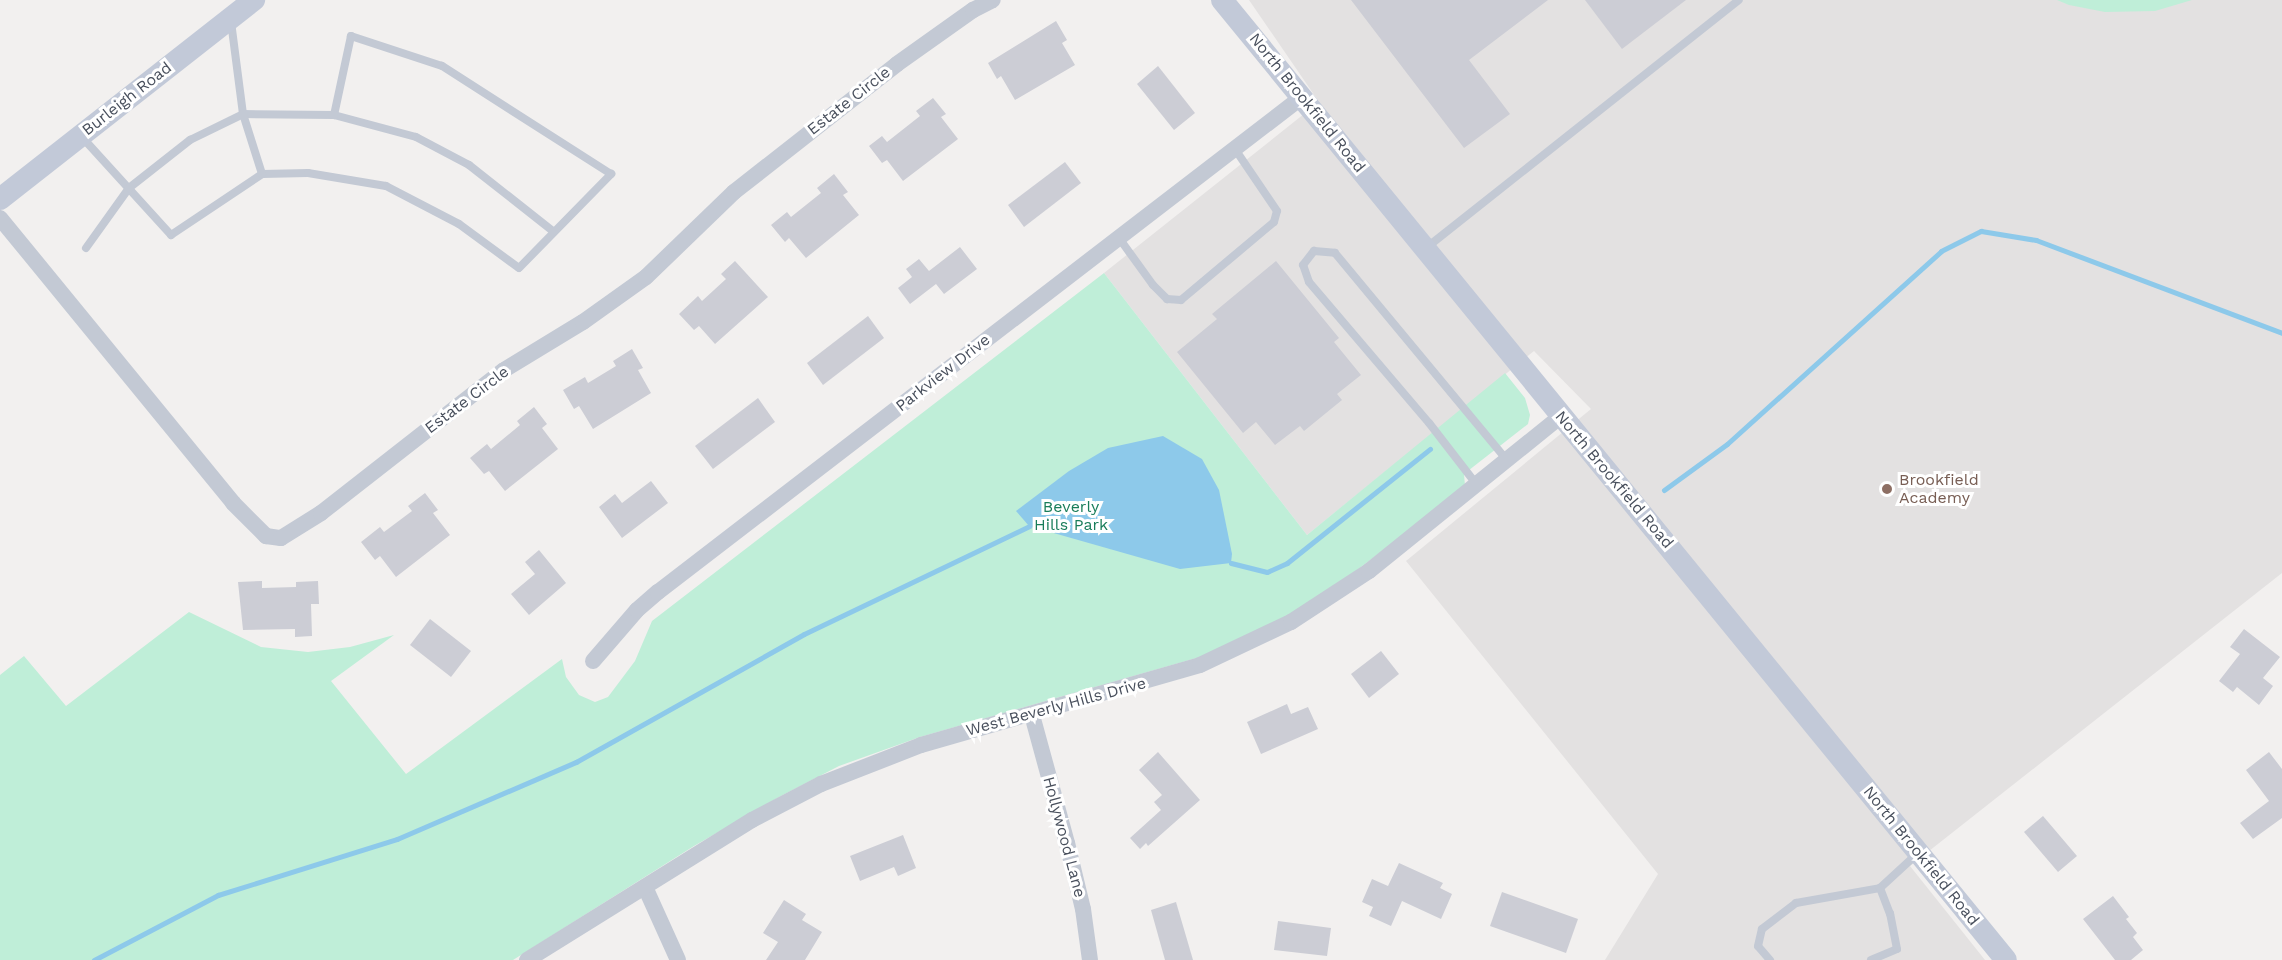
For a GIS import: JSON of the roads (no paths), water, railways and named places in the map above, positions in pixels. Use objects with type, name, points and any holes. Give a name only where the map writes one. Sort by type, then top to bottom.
[{"type":"street","name":"Burleigh Road","points":[[0,199],[254,0]]},
{"type":"street","name":"Estate Circle","points":[[0,218],[233,503],[266,536],[281,538],[321,513],[504,370],[583,322],[646,277],[752,178],[929,40],[993,0]]},
{"type":"street","name":"North Brookfield Road","points":[[1222,0],[2006,960]]},
{"type":"street","name":"Parkview Drive","points":[[592,661],[637,610],[658,592],[1302,97]]},
{"type":"street","name":"West Beverly Hills Drive","points":[[527,960],[752,820],[821,784],[921,745],[1200,665],[1280,627],[1368,571],[1561,416]]},
{"type":"street","name":"Hollywood Lane","points":[[1032,715],[1083,909],[1090,960]]},
{"type":"street","points":[[645,887],[678,960]]},
{"type":"lane","points":[[1426,248],[1739,0]]},
{"type":"lane","points":[[231,18],[243,114],[262,174]]},
{"type":"lane","points":[[81,135],[171,235],[262,174],[308,173],[386,186],[459,224],[519,268],[611,174],[442,66],[351,36],[334,115]]},
{"type":"lane","points":[[86,248],[129,188],[190,140],[243,114],[334,115],[416,137],[469,165],[554,232]]},
{"type":"lane","points":[[1119,238],[1153,285],[1167,299],[1181,300],[1274,222],[1277,211],[1235,149]]},
{"type":"lane","points":[[1477,485],[1429,423],[1309,282],[1303,265],[1314,251],[1335,253],[1507,460]]},
{"type":"lane","points":[[1770,960],[1758,946],[1762,929],[1796,903],[1880,888],[1919,853]]},
{"type":"lane","points":[[1871,960],[1897,949],[1890,914],[1880,888]]},
{"type":"water","points":[[1163,436],[1202,459],[1219,490],[1232,554],[1231,563],[1180,569],[1029,526],[1016,511],[1069,471],[1108,448]]},
{"type":"waterway","points":[[1664,490],[1727,444],[1941,251],[1981,231],[2036,240],[2282,333]]},
{"type":"waterway","points":[[1231,563],[1267,572],[1287,563],[1430,449]]},
{"type":"waterway","points":[[94,960],[218,895],[397,839],[576,762],[804,634],[1029,526]]},
{"type":"place","name":"Brookfield Academy","points":[[1887,489]]},
{"type":"park label","name":"Beverly Hills Park","points":[[1071,516]]}]
